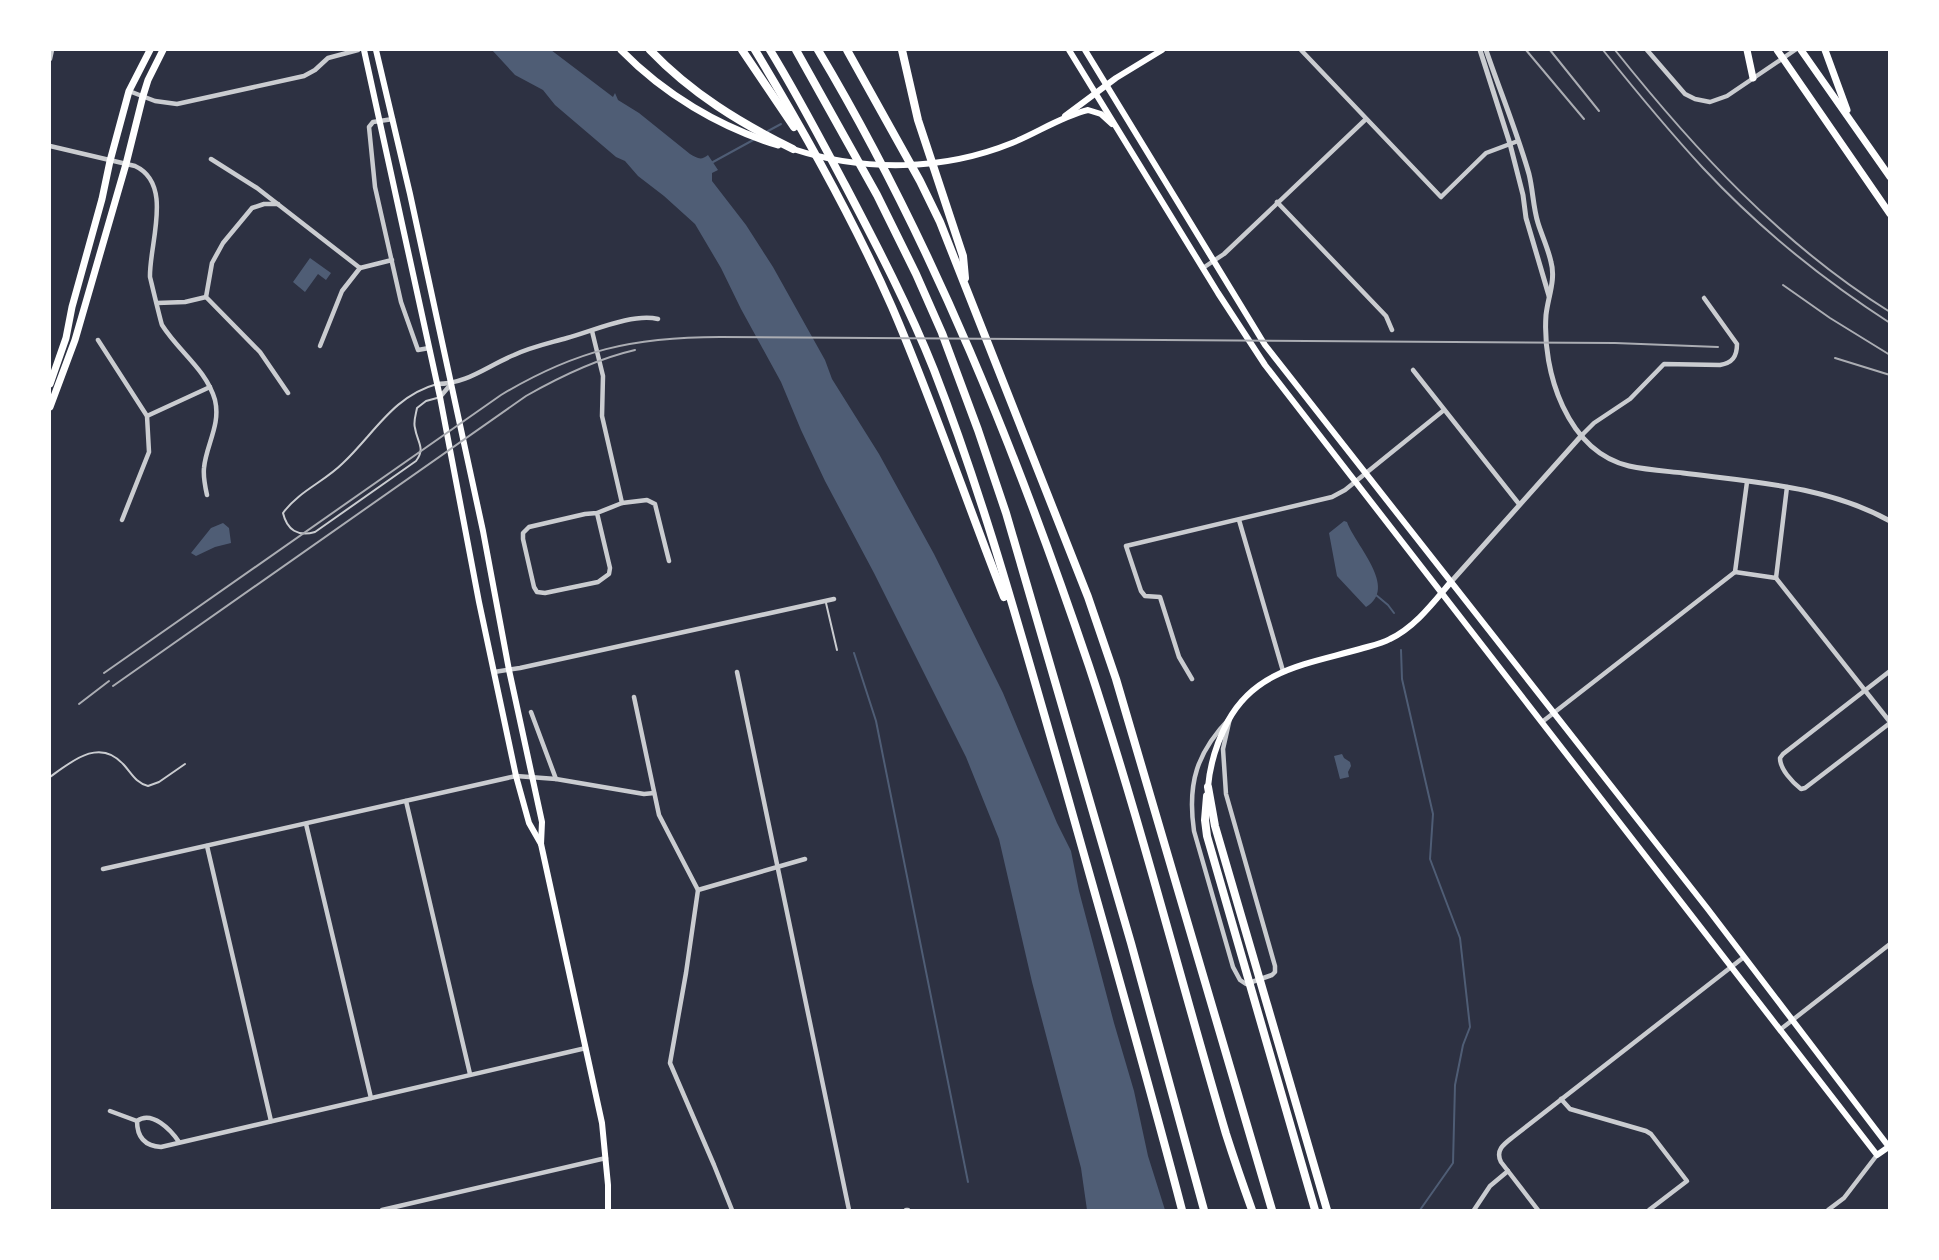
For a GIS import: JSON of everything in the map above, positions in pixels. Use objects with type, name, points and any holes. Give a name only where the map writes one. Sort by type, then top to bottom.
[{"type":"highway","points":[[650,50],[703,97],[746,125],[793,149]]},
{"type":"highway","points":[[742,50],[829,180]]},
{"type":"highway","points":[[755,50],[829,180],[878,277],[914,360],[1025,649]]},
{"type":"highway","points":[[770,50],[868,228],[932,367],[976,486],[1122,983],[1182,1210]]},
{"type":"highway","points":[[796,50],[856,156],[911,265],[942,333],[978,430],[1006,513],[1115,888],[1204,1210]]},
{"type":"highway","points":[[818,50],[881,162],[949,301],[1032,507],[1089,668],[1122,772],[1246,1210]]},
{"type":"highway","points":[[847,50],[940,222],[1088,597],[1116,679],[1221,1044],[1272,1210]]},
{"type":"highway","points":[[902,50],[918,120],[963,255],[965,285]]},
{"type":"highway","points":[[909,50],[910,88]]},
{"type":"highway","points":[[1208,787],[1213,818],[1327,1210]]},
{"type":"highway","points":[[1208,787],[1205,820],[1213,856],[1315,1210]]},
{"type":"highway","points":[[1227,1137],[1252,1210]]},
{"type":"highway","points":[[1262,1173],[1277,1210]]},
{"type":"main road","points":[[50,384],[66,338],[72,307],[129,91],[150,50]]},
{"type":"main road","points":[[50,407],[75,340],[148,80],[163,50]]},
{"type":"main road","points":[[364,50],[440,398],[516,776],[529,824],[540,844],[602,1123],[608,1210]]},
{"type":"main road","points":[[376,50],[483,531],[509,670],[542,822],[540,844]]},
{"type":"main road","points":[[621,50],[648,75],[710,117],[736,130],[827,158],[872,165],[924,164],[962,158],[997,149],[1080,112],[1095,111],[1107,119],[1124,138]]},
{"type":"main road","points":[[1069,50],[1265,365],[1733,966],[1877,1155],[1889,1146],[1265,345],[1085,50]]},
{"type":"main road","points":[[1055,124],[1107,85],[1162,50]]},
{"type":"main road","points":[[1747,50],[1753,78]]},
{"type":"main road","points":[[1777,50],[1890,214]]},
{"type":"main road","points":[[1801,50],[1890,177]]},
{"type":"main road","points":[[1825,50],[1854,126]]},
{"type":"main road","points":[[1208,787],[1214,754],[1230,718],[1251,691],[1265,680],[1283,671],[1388,640],[1411,624],[1450,583]]},
{"type":"street","points":[[50,59],[52,50]]},
{"type":"street","points":[[129,91],[155,101],[177,104],[304,76],[328,58],[358,50]]},
{"type":"street","points":[[1301,50],[1441,196],[1486,153],[1518,141]]},
{"type":"street","points":[[1480,50],[1510,144],[1523,195],[1526,218],[1549,297]]},
{"type":"street","points":[[1486,50],[1518,141],[1533,190],[1537,221],[1552,264],[1553,276],[1546,339],[1553,383],[1563,407],[1582,435],[1600,453],[1610,459],[1637,468],[1787,488],[1844,500],[1890,521]]},
{"type":"street","points":[[1647,50],[1679,89],[1695,99],[1710,102],[1717,101],[1795,50]]},
{"type":"street","points":[[393,119],[372,122],[369,129],[375,187],[401,302],[418,350],[429,348]]},
{"type":"street","points":[[1203,268],[1214,261],[1366,119]]},
{"type":"street","points":[[50,146],[143,170],[156,193],[150,278],[158,303],[161,324],[206,378],[215,402],[217,416],[203,469],[207,495]]},
{"type":"street","points":[[211,159],[257,188],[360,268]]},
{"type":"street","points":[[1278,202],[1381,310],[1392,330]]},
{"type":"street","points":[[206,297],[212,263],[223,243],[252,208],[264,204],[278,204]]},
{"type":"street","points":[[320,346],[342,291],[360,268],[392,260]]},
{"type":"street","points":[[158,303],[185,302],[206,297]]},
{"type":"street","points":[[206,297],[260,352],[288,393]]},
{"type":"street","points":[[1450,583],[1582,435],[1594,423],[1630,399],[1664,364],[1720,365],[1734,359],[1737,345],[1704,298]]},
{"type":"street","points":[[437,384],[451,384],[470,378],[516,354],[592,331],[648,317],[658,319]]},
{"type":"street","points":[[592,331],[603,376],[602,416],[622,503]]},
{"type":"street","points":[[98,340],[147,416],[149,452],[122,520]]},
{"type":"street","points":[[1413,370],[1519,504]]},
{"type":"street","points":[[440,398],[451,384]]},
{"type":"street","points":[[147,416],[210,387]]},
{"type":"street","points":[[1192,679],[1179,657],[1161,597],[1145,596],[1141,591],[1126,546],[1332,497],[1444,410]]},
{"type":"street","points":[[1542,722],[1735,572],[1747,482]]},
{"type":"street","points":[[1776,578],[1787,488]]},
{"type":"street","points":[[597,513],[610,568],[609,574],[598,582],[544,593],[537,591],[534,587],[523,533],[529,527],[597,513],[622,503],[647,500],[655,504],[669,561]]},
{"type":"street","points":[[1239,520],[1283,671]]},
{"type":"street","points":[[1735,572],[1776,578],[1865,690],[1890,722],[1801,789],[1782,767],[1780,758],[1784,754],[1865,690],[1890,671]]},
{"type":"street","points":[[494,672],[834,599]]},
{"type":"street","points":[[737,672],[849,1210]]},
{"type":"street","points":[[634,697],[659,814],[698,890],[670,1063],[732,1210]]},
{"type":"street","points":[[531,712],[556,779]]},
{"type":"street","points":[[1230,718],[1224,749],[1226,794],[1275,966],[1272,975],[1246,984],[1240,980],[1233,967],[1194,831],[1192,811],[1194,784],[1201,758],[1207,744],[1230,718]]},
{"type":"street","points":[[103,869],[516,776],[556,779],[644,794],[654,793]]},
{"type":"street","points":[[406,801],[470,1074]]},
{"type":"street","points":[[306,824],[370,1098]]},
{"type":"street","points":[[207,846],[271,1121]]},
{"type":"street","points":[[698,890],[805,859]]},
{"type":"street","points":[[1781,1029],[1890,944]]},
{"type":"street","points":[[1538,1210],[1499,1158],[1500,1149],[1504,1144],[1744,957]]},
{"type":"street","points":[[137,1121],[140,1136],[148,1144],[161,1147],[586,1048]]},
{"type":"street","points":[[1561,1099],[1570,1110],[1640,1128],[1651,1134],[1687,1181],[1649,1210]]},
{"type":"street","points":[[110,1112],[137,1121],[148,1118],[159,1122],[171,1131],[179,1142]]},
{"type":"street","points":[[1828,1210],[1844,1198],[1877,1155]]},
{"type":"street","points":[[382,1210],[606,1158]]},
{"type":"street","points":[[1474,1210],[1490,1186],[1508,1172]]},
{"type":"lane","points":[[437,384],[423,388],[405,398],[342,464],[291,502],[283,513],[290,529],[307,534],[315,532],[416,460],[422,448],[414,427],[417,408],[426,401],[440,398]]},
{"type":"lane","points":[[826,601],[837,650]]},
{"type":"lane","points":[[50,777],[76,757],[97,752],[109,754],[120,760],[136,781],[148,786],[159,783],[185,764]]},
{"type":"water","points":[[492,50],[551,50],[613,97],[615,93],[618,100],[639,113],[690,154],[697,158],[708,155],[718,170],[712,173],[712,181],[746,225],[773,267],[825,360],[832,379],[879,454],[934,554],[1003,693],[1071,851],[1079,891],[1134,1091],[1148,1156],[1165,1210],[1087,1210],[1081,1168],[1032,982],[999,839],[966,757],[825,481],[781,382],[721,268],[695,224],[638,176],[625,161],[616,157],[555,105],[543,90],[515,75]]},
{"type":"water","points":[[310,258],[331,273],[326,280],[318,274],[305,292],[293,282]]},
{"type":"water","points":[[1344,521],[1347,522],[1377,578],[1378,589],[1375,599],[1366,607],[1337,576],[1329,533]]},
{"type":"water","points":[[223,523],[229,528],[231,543],[215,547],[196,556],[191,553],[211,528]]},
{"type":"water","points":[[1342,754],[1351,766],[1348,772],[1349,777],[1340,779],[1334,756]]},
{"type":"waterway","points":[[768,131],[781,124]]},
{"type":"waterway","points":[[713,162],[755,139]]},
{"type":"waterway","points":[[1376,595],[1394,613]]},
{"type":"waterway","points":[[1401,650],[1402,679],[1433,814],[1430,859],[1460,938],[1470,1027],[1463,1045],[1455,1085],[1453,1163],[1420,1210]]},
{"type":"waterway","points":[[854,653],[876,721],[968,1182]]},
{"type":"railway","points":[[1526,50],[1584,119]]},
{"type":"railway","points":[[1550,50],[1599,111]]},
{"type":"railway","points":[[1603,50],[1690,154],[1746,211],[1815,270],[1890,323]]},
{"type":"railway","points":[[1615,50],[1676,123],[1741,193],[1812,256],[1890,312]]},
{"type":"railway","points":[[1783,285],[1830,318],[1890,355]]},
{"type":"railway","points":[[104,673],[501,395],[555,367],[580,357],[632,343],[720,337],[1615,343],[1718,347]]},
{"type":"railway","points":[[113,686],[526,396],[579,369],[635,350]]},
{"type":"railway","points":[[1835,358],[1890,375]]},
{"type":"railway","points":[[79,704],[109,681]]}]
